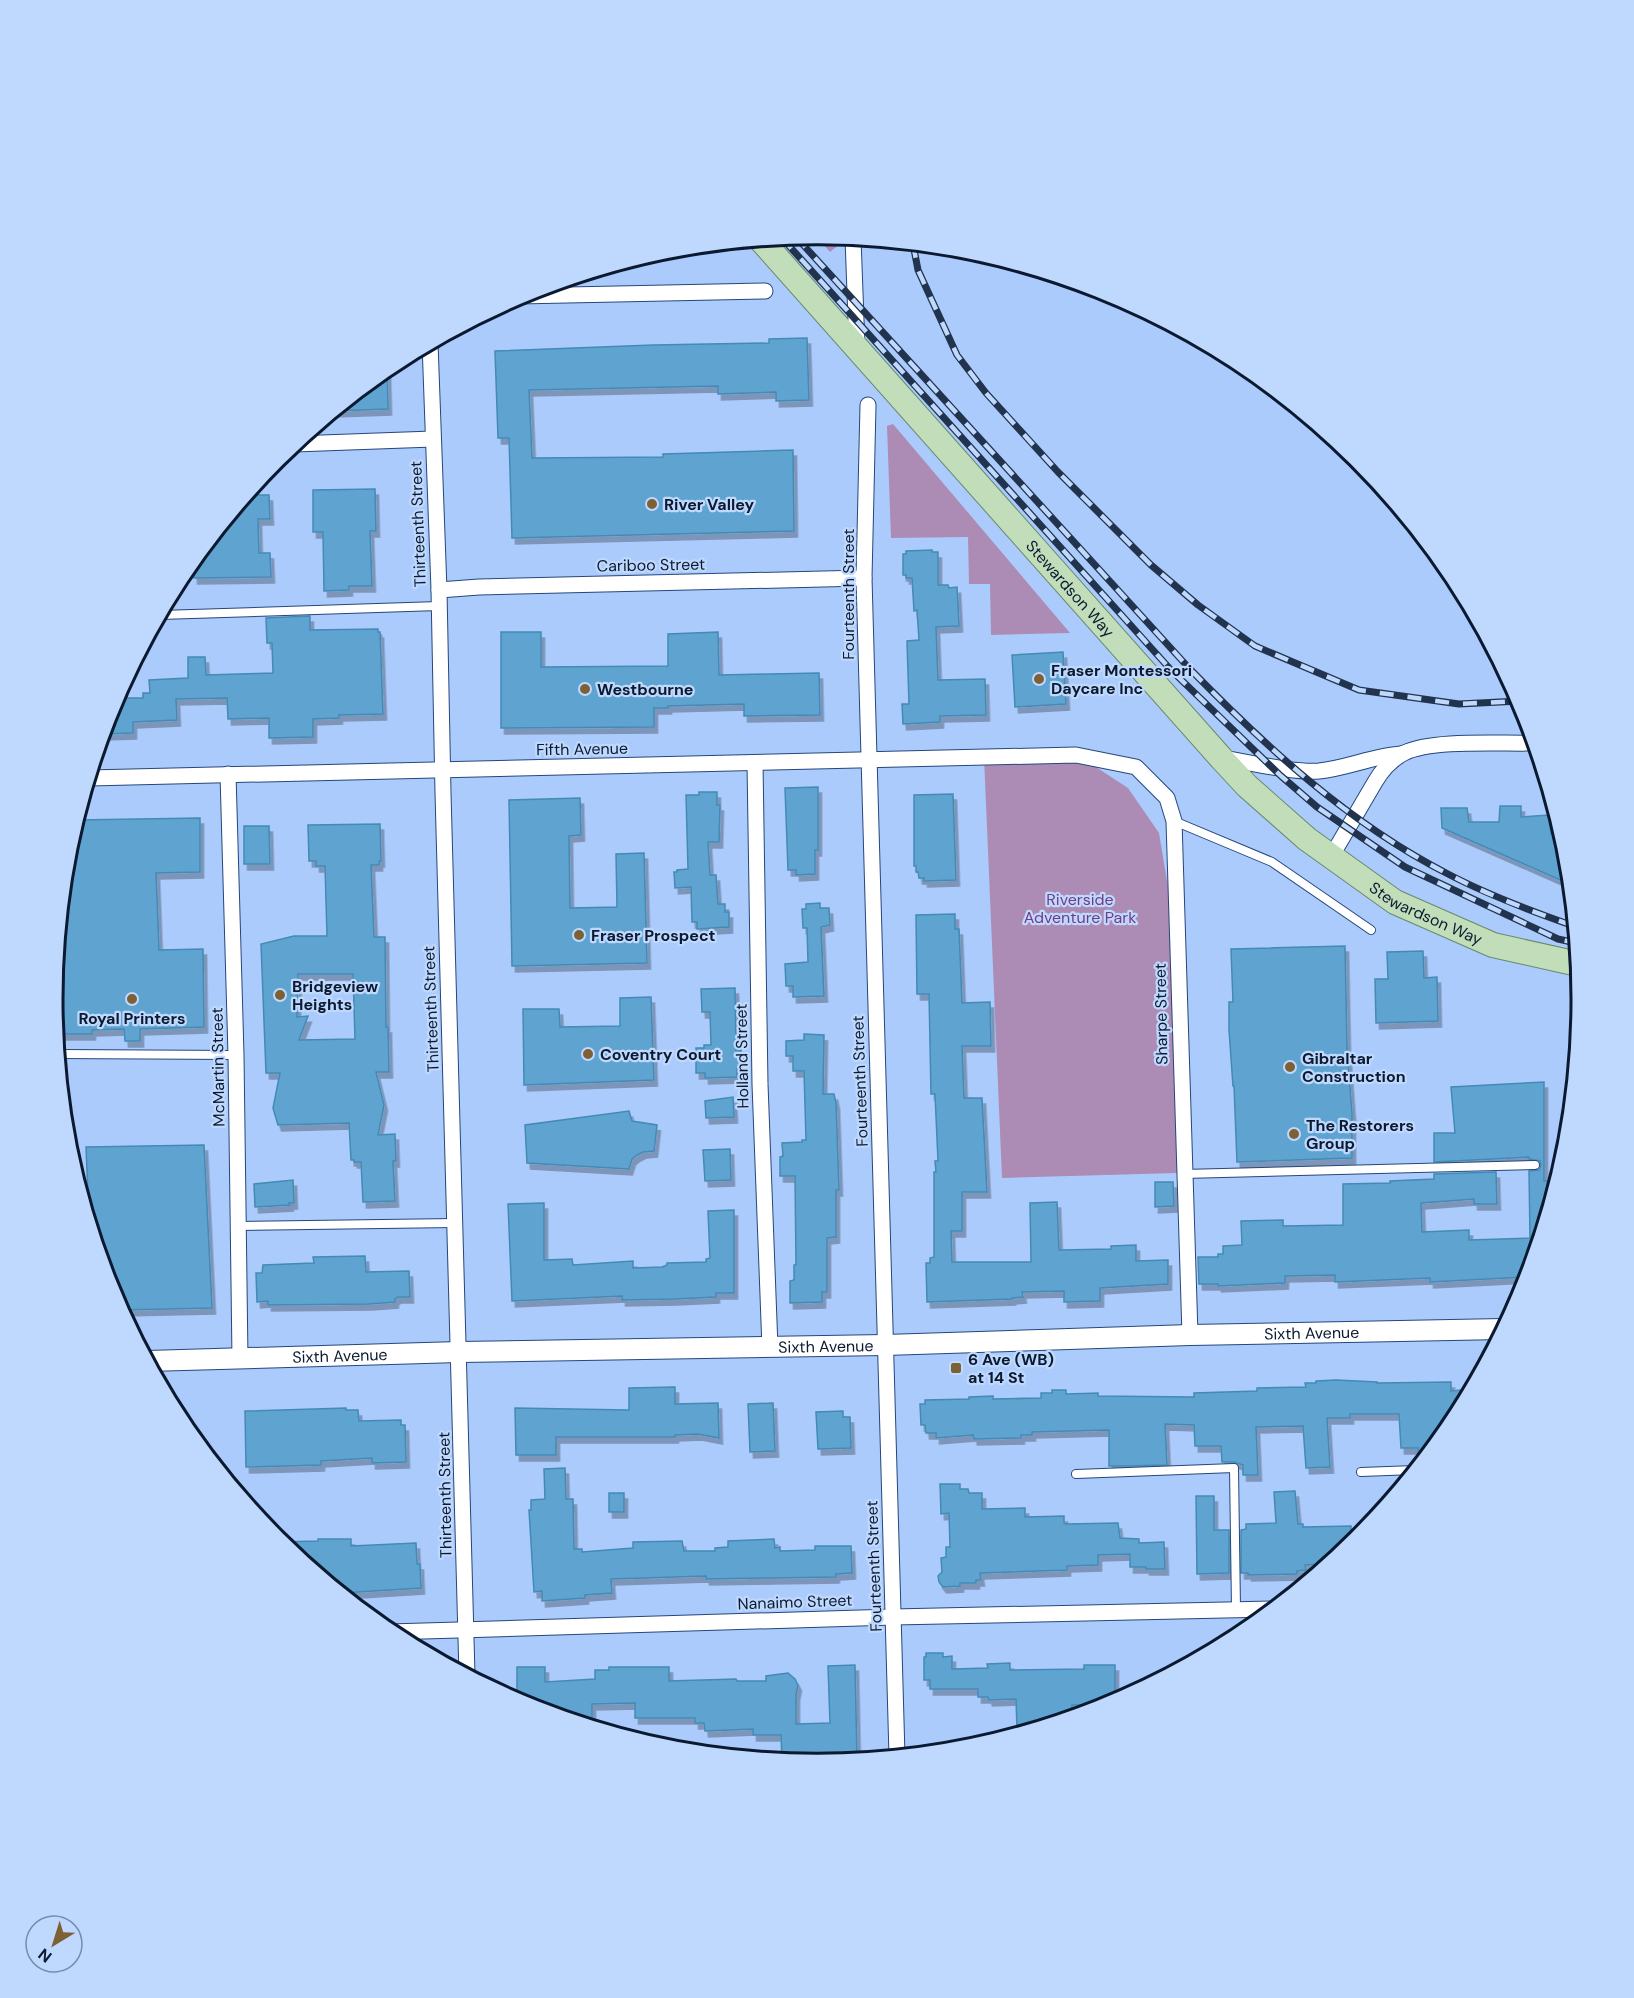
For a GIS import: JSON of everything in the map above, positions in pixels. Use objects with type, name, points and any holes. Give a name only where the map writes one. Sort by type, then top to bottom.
[{"type":"main road","name":"Stewardson Way","points":[[766,247],[1247,786],[1307,839],[1395,902],[1493,945],[1569,962]]},
{"type":"street","points":[[853,246],[857,347]]},
{"type":"street","points":[[546,295],[765,291]]},
{"type":"street","name":"Thirteenth Street","points":[[430,352],[439,590],[467,1666]]},
{"type":"street","name":"Fourteenth Street","points":[[868,405],[864,578],[897,1748]]},
{"type":"street","points":[[308,444],[433,439]]},
{"type":"street","name":"Cariboo Street","points":[[439,590],[479,587],[864,578]]},
{"type":"street","points":[[1221,758],[1310,771],[1342,768],[1375,757],[1401,754],[1437,745],[1526,743]]},
{"type":"street","points":[[1331,857],[1378,776],[1401,754]]},
{"type":"street","name":"Fifth Avenue","points":[[97,778],[1076,755]]},
{"type":"street","name":"Sharpe Street","points":[[1076,755],[1136,767],[1167,798],[1174,821],[1183,1174],[1190,1335]]},
{"type":"street","name":"Holland Street","points":[[755,763],[760,1084],[770,1348]]},
{"type":"street","name":"McMartin Street","points":[[228,774],[236,1055],[240,1359]]},
{"type":"street","name":"Sixth Avenue","points":[[156,1361],[459,1352],[885,1346],[1190,1335],[1494,1329]]},
{"type":"street","name":"Nanaimo Street","points":[[407,1631],[1260,1608]]},
{"type":"lane","points":[[169,615],[439,606]]},
{"type":"lane","points":[[1174,821],[1272,862],[1371,930]]},
{"type":"lane","points":[[65,1054],[236,1055]]},
{"type":"lane","points":[[1183,1174],[1534,1165]]},
{"type":"lane","points":[[238,1226],[455,1223]]},
{"type":"lane","points":[[1076,1474],[1234,1468],[1236,1609]]},
{"type":"lane","points":[[1361,1472],[1405,1470]]},
{"type":"green space","points":[[824,245],[838,246],[830,252]]},
{"type":"green space","points":[[893,424],[1070,633],[991,635],[990,584],[969,584],[968,537],[891,538],[887,426]]},
{"type":"green space","name":"Riverside Adventure Park","points":[[1076,754],[1128,788],[1159,833],[1170,899],[1178,1173],[1002,1178],[984,757]]},
{"type":"building","points":[[807,338],[809,400],[776,401],[776,392],[718,394],[718,386],[529,390],[532,458],[663,457],[663,454],[793,450],[794,531],[512,538],[509,438],[498,438],[495,351],[769,343],[769,339]]},
{"type":"building","points":[[387,380],[388,409],[346,411]]},
{"type":"building","points":[[375,489],[376,531],[370,531],[372,586],[349,586],[349,590],[324,591],[323,532],[313,532],[313,490]]},
{"type":"building","points":[[257,495],[269,495],[270,519],[258,519],[259,553],[270,553],[271,577],[194,578],[194,574],[219,540],[250,502]]},
{"type":"building","points":[[932,550],[932,552],[938,552],[938,585],[948,585],[949,588],[957,587],[959,626],[936,627],[938,680],[985,679],[986,715],[940,716],[940,722],[903,724],[902,704],[909,704],[907,641],[919,640],[912,578],[906,578],[906,575],[903,575],[903,554],[906,554],[906,551]]},
{"type":"building","points":[[310,616],[310,630],[378,629],[380,632],[383,714],[339,715],[339,718],[313,719],[313,737],[269,738],[269,718],[228,719],[227,698],[176,699],[177,720],[133,722],[133,733],[111,734],[126,698],[143,698],[143,693],[150,693],[149,680],[188,678],[188,657],[205,657],[206,675],[273,673],[272,643],[267,643],[266,618]]},
{"type":"building","points":[[501,632],[541,632],[541,667],[668,666],[668,634],[718,632],[719,675],[819,673],[820,715],[744,716],[744,704],[668,706],[668,708],[654,708],[654,727],[501,728]]},
{"type":"building","name":"Fraser Montessori Daycare Inc","points":[[1063,652],[1066,704],[1015,707],[1012,655]]},
{"type":"building","points":[[818,787],[818,850],[815,850],[815,874],[796,875],[796,870],[788,870],[785,788]]},
{"type":"building","points":[[699,792],[717,792],[717,805],[720,805],[719,842],[708,842],[710,875],[716,875],[718,904],[725,904],[725,912],[729,912],[729,927],[697,929],[697,922],[692,922],[691,887],[675,888],[674,872],[688,869],[686,795],[699,795]]},
{"type":"building","points":[[953,794],[956,880],[924,881],[924,878],[919,878],[916,866],[914,866],[914,795]]},
{"type":"building","name":"Fraser Prospect","points":[[580,798],[581,835],[569,836],[570,908],[617,907],[616,854],[644,853],[647,963],[512,966],[509,800]]},
{"type":"building","points":[[1500,806],[1521,806],[1521,817],[1548,815],[1562,881],[1442,828],[1441,808],[1467,808],[1469,822],[1499,822]]},
{"type":"building","points":[[200,818],[200,872],[156,873],[159,950],[203,949],[204,1027],[140,1029],[140,1041],[125,1041],[124,1029],[92,1030],[92,1034],[64,1034],[63,999],[69,901],[85,820]]},
{"type":"building","points":[[380,824],[381,861],[379,865],[371,865],[374,937],[385,937],[389,1072],[376,1072],[384,1105],[378,1135],[395,1134],[396,1161],[393,1161],[395,1201],[363,1202],[361,1162],[351,1160],[349,1123],[278,1125],[273,1108],[280,1073],[266,1073],[261,944],[294,936],[327,936],[325,866],[316,866],[316,861],[309,861],[308,825]],"holes":[[[298,974],[353,974],[355,1039],[299,1040],[308,1016],[297,1017]]]},
{"type":"building","points":[[244,826],[269,826],[270,864],[244,864]]},
{"type":"building","points":[[820,903],[820,908],[829,908],[830,925],[821,927],[824,996],[793,997],[793,986],[786,986],[785,964],[808,962],[807,928],[803,928],[802,909],[806,909],[806,904]]},
{"type":"building","points":[[955,914],[955,929],[959,929],[962,1003],[990,1002],[991,1046],[962,1046],[964,1098],[982,1098],[987,1192],[962,1192],[962,1231],[951,1231],[952,1262],[1031,1262],[1030,1203],[1057,1202],[1059,1250],[1111,1249],[1111,1246],[1136,1245],[1136,1261],[1168,1260],[1168,1284],[1100,1288],[1100,1301],[1064,1302],[1064,1291],[1022,1292],[1023,1297],[1012,1299],[927,1302],[926,1263],[930,1263],[930,1258],[934,1257],[934,1172],[936,1172],[935,1161],[938,1161],[935,1094],[931,1094],[929,994],[917,994],[916,915]]},
{"type":"building","points":[[1345,946],[1352,1158],[1237,1162],[1229,1030],[1229,1002],[1233,1002],[1231,949]]},
{"type":"building","points":[[1423,951],[1424,978],[1437,977],[1438,1021],[1376,1023],[1375,979],[1388,979],[1387,952]]},
{"type":"building","points":[[735,988],[736,1050],[741,1050],[741,1069],[737,1069],[737,1077],[705,1078],[705,1073],[696,1073],[696,1048],[711,1045],[710,1012],[702,1012],[701,989]]},
{"type":"building","name":"Coventry Court","points":[[651,997],[654,1080],[524,1085],[523,1009],[559,1009],[560,1027],[620,1026],[620,998]]},
{"type":"building","points":[[804,1034],[824,1035],[823,1094],[834,1094],[836,1103],[839,1190],[836,1190],[836,1237],[827,1238],[827,1292],[822,1292],[822,1302],[790,1303],[790,1281],[794,1280],[794,1265],[796,1265],[795,1176],[780,1176],[780,1157],[783,1156],[782,1143],[806,1140],[804,1071],[793,1071],[793,1056],[786,1056],[786,1041],[804,1040]]},
{"type":"building","points":[[1544,1082],[1544,1181],[1548,1181],[1518,1278],[1430,1282],[1430,1278],[1335,1282],[1335,1275],[1285,1276],[1285,1283],[1218,1286],[1218,1284],[1199,1284],[1198,1257],[1218,1257],[1218,1254],[1223,1254],[1223,1246],[1242,1245],[1241,1221],[1283,1220],[1283,1226],[1343,1225],[1343,1184],[1434,1179],[1434,1174],[1496,1172],[1497,1204],[1474,1204],[1474,1199],[1421,1203],[1422,1232],[1469,1230],[1469,1240],[1530,1238],[1529,1171],[1539,1170],[1540,1161],[1529,1159],[1529,1157],[1434,1162],[1434,1133],[1455,1133],[1451,1087]]},
{"type":"building","points":[[733,1097],[734,1117],[706,1118],[705,1101]]},
{"type":"building","points":[[629,1111],[632,1121],[657,1125],[654,1151],[637,1155],[632,1159],[629,1169],[527,1163],[525,1125]]},
{"type":"building","points":[[204,1145],[212,1308],[130,1310],[103,1241],[89,1194],[86,1147]]},
{"type":"building","points":[[730,1149],[731,1180],[705,1181],[703,1150]]},
{"type":"building","points":[[293,1180],[294,1203],[255,1207],[254,1184]]},
{"type":"building","points":[[1155,1182],[1173,1182],[1174,1206],[1155,1207]]},
{"type":"building","points":[[544,1203],[544,1260],[572,1259],[573,1265],[633,1261],[633,1268],[662,1267],[667,1263],[706,1262],[706,1259],[710,1258],[708,1211],[734,1210],[734,1293],[716,1293],[716,1297],[674,1299],[622,1300],[622,1296],[512,1301],[508,1204]]},
{"type":"building","points":[[365,1256],[366,1272],[409,1271],[410,1297],[398,1297],[395,1302],[369,1304],[268,1305],[268,1301],[257,1302],[256,1273],[262,1273],[263,1265],[314,1263],[313,1257]]},
{"type":"building","points":[[1316,1381],[1451,1382],[1451,1391],[1461,1390],[1418,1453],[1418,1448],[1401,1448],[1399,1414],[1350,1414],[1350,1418],[1327,1418],[1330,1467],[1306,1468],[1303,1426],[1256,1427],[1258,1475],[1243,1475],[1243,1465],[1222,1462],[1221,1446],[1195,1446],[1194,1425],[1165,1424],[1167,1465],[1109,1466],[1109,1430],[1032,1432],[1032,1435],[1021,1435],[1021,1438],[974,1439],[973,1435],[936,1438],[936,1433],[926,1433],[925,1425],[921,1425],[920,1404],[925,1404],[925,1400],[993,1396],[993,1399],[1041,1398],[1041,1393],[1052,1393],[1052,1390],[1066,1390],[1066,1394],[1098,1393],[1098,1396],[1194,1397],[1194,1393],[1306,1387],[1305,1383],[1316,1383]]},
{"type":"building","points":[[675,1387],[675,1404],[718,1403],[719,1438],[698,1434],[675,1435],[675,1437],[556,1437],[556,1455],[516,1455],[515,1408],[629,1410],[629,1388]]},
{"type":"building","points":[[773,1403],[775,1451],[750,1452],[748,1404]]},
{"type":"building","points":[[346,1408],[346,1410],[358,1410],[359,1421],[401,1420],[401,1425],[405,1425],[406,1462],[372,1463],[372,1458],[321,1461],[321,1465],[246,1467],[245,1411]]},
{"type":"building","points":[[843,1411],[843,1417],[850,1417],[851,1448],[818,1449],[816,1412]]},
{"type":"building","points":[[565,1468],[566,1499],[573,1499],[574,1549],[582,1549],[582,1552],[633,1548],[633,1542],[682,1541],[684,1551],[715,1551],[715,1548],[728,1547],[728,1541],[774,1539],[775,1548],[780,1547],[780,1551],[815,1550],[815,1546],[851,1546],[852,1573],[836,1574],[836,1577],[706,1579],[706,1576],[611,1579],[612,1593],[585,1595],[585,1598],[542,1601],[542,1591],[534,1592],[529,1510],[531,1510],[531,1500],[545,1499],[544,1469]]},
{"type":"building","points":[[940,1484],[960,1484],[960,1489],[968,1489],[969,1493],[982,1493],[982,1509],[1025,1508],[1025,1517],[1064,1516],[1066,1524],[1118,1523],[1120,1538],[1139,1539],[1139,1543],[1164,1542],[1165,1569],[1130,1567],[1130,1554],[1098,1555],[1098,1565],[1067,1566],[1067,1570],[980,1573],[981,1580],[976,1580],[976,1583],[960,1583],[960,1586],[943,1587],[938,1576],[942,1572],[941,1558],[946,1557],[946,1547],[950,1547],[949,1513],[941,1514]]},
{"type":"building","points":[[1295,1491],[1298,1524],[1303,1524],[1303,1527],[1351,1526],[1351,1531],[1316,1565],[1305,1565],[1306,1570],[1297,1571],[1297,1574],[1248,1575],[1248,1573],[1241,1573],[1241,1530],[1246,1529],[1246,1524],[1276,1523],[1274,1492]]},
{"type":"building","points":[[609,1493],[624,1493],[624,1512],[609,1512]]},
{"type":"building","points":[[1196,1496],[1214,1496],[1214,1530],[1229,1530],[1229,1573],[1197,1574]]},
{"type":"building","points":[[318,1539],[351,1539],[351,1546],[416,1543],[421,1588],[352,1592],[294,1542],[318,1541]]},
{"type":"building","points":[[926,1653],[943,1653],[943,1657],[952,1656],[952,1669],[988,1668],[987,1664],[1010,1663],[1010,1670],[1084,1669],[1084,1665],[1115,1665],[1115,1692],[1081,1705],[1072,1705],[1072,1708],[1059,1713],[1017,1726],[1016,1699],[989,1700],[988,1697],[978,1697],[978,1689],[930,1689],[930,1680],[924,1680],[924,1657]]},
{"type":"building","points":[[855,1665],[857,1751],[782,1752],[781,1735],[753,1735],[753,1729],[705,1731],[704,1723],[695,1723],[695,1718],[635,1718],[635,1703],[592,1704],[592,1718],[517,1691],[517,1667],[545,1667],[545,1682],[595,1679],[595,1670],[609,1670],[609,1667],[669,1667],[669,1681],[736,1679],[737,1681],[766,1681],[766,1676],[788,1673],[798,1685],[796,1724],[830,1723],[828,1666]]},
{"type":"railway","points":[[789,246],[1171,670],[1281,776],[1317,807],[1405,867],[1558,939],[1568,941]]},
{"type":"railway","points":[[804,246],[1188,667],[1278,754],[1342,807],[1411,854],[1479,889],[1567,923]]},
{"type":"railway","points":[[914,251],[918,270],[957,355],[986,393],[1058,472],[1151,565],[1198,605],[1255,646],[1359,690],[1459,704],[1510,701]]},
{"type":"place","name":"River Valley","points":[[652,504]]},
{"type":"place","name":"Fraser Montessori Daycare Inc","points":[[1039,679]]},
{"type":"place","name":"Westbourne","points":[[585,689]]},
{"type":"place","name":"Fraser Prospect","points":[[579,935]]},
{"type":"place","name":"Bridgeview Heights","points":[[280,995]]},
{"type":"place","name":"Royal Printers","points":[[132,999]]},
{"type":"place","name":"Coventry Court","points":[[588,1054]]},
{"type":"place","name":"Gibraltar Construction","points":[[1290,1067]]},
{"type":"place","name":"The Restorers Group","points":[[1294,1134]]},
{"type":"place","name":"6 Ave (WB) at 14 St","points":[[956,1368]]}]
